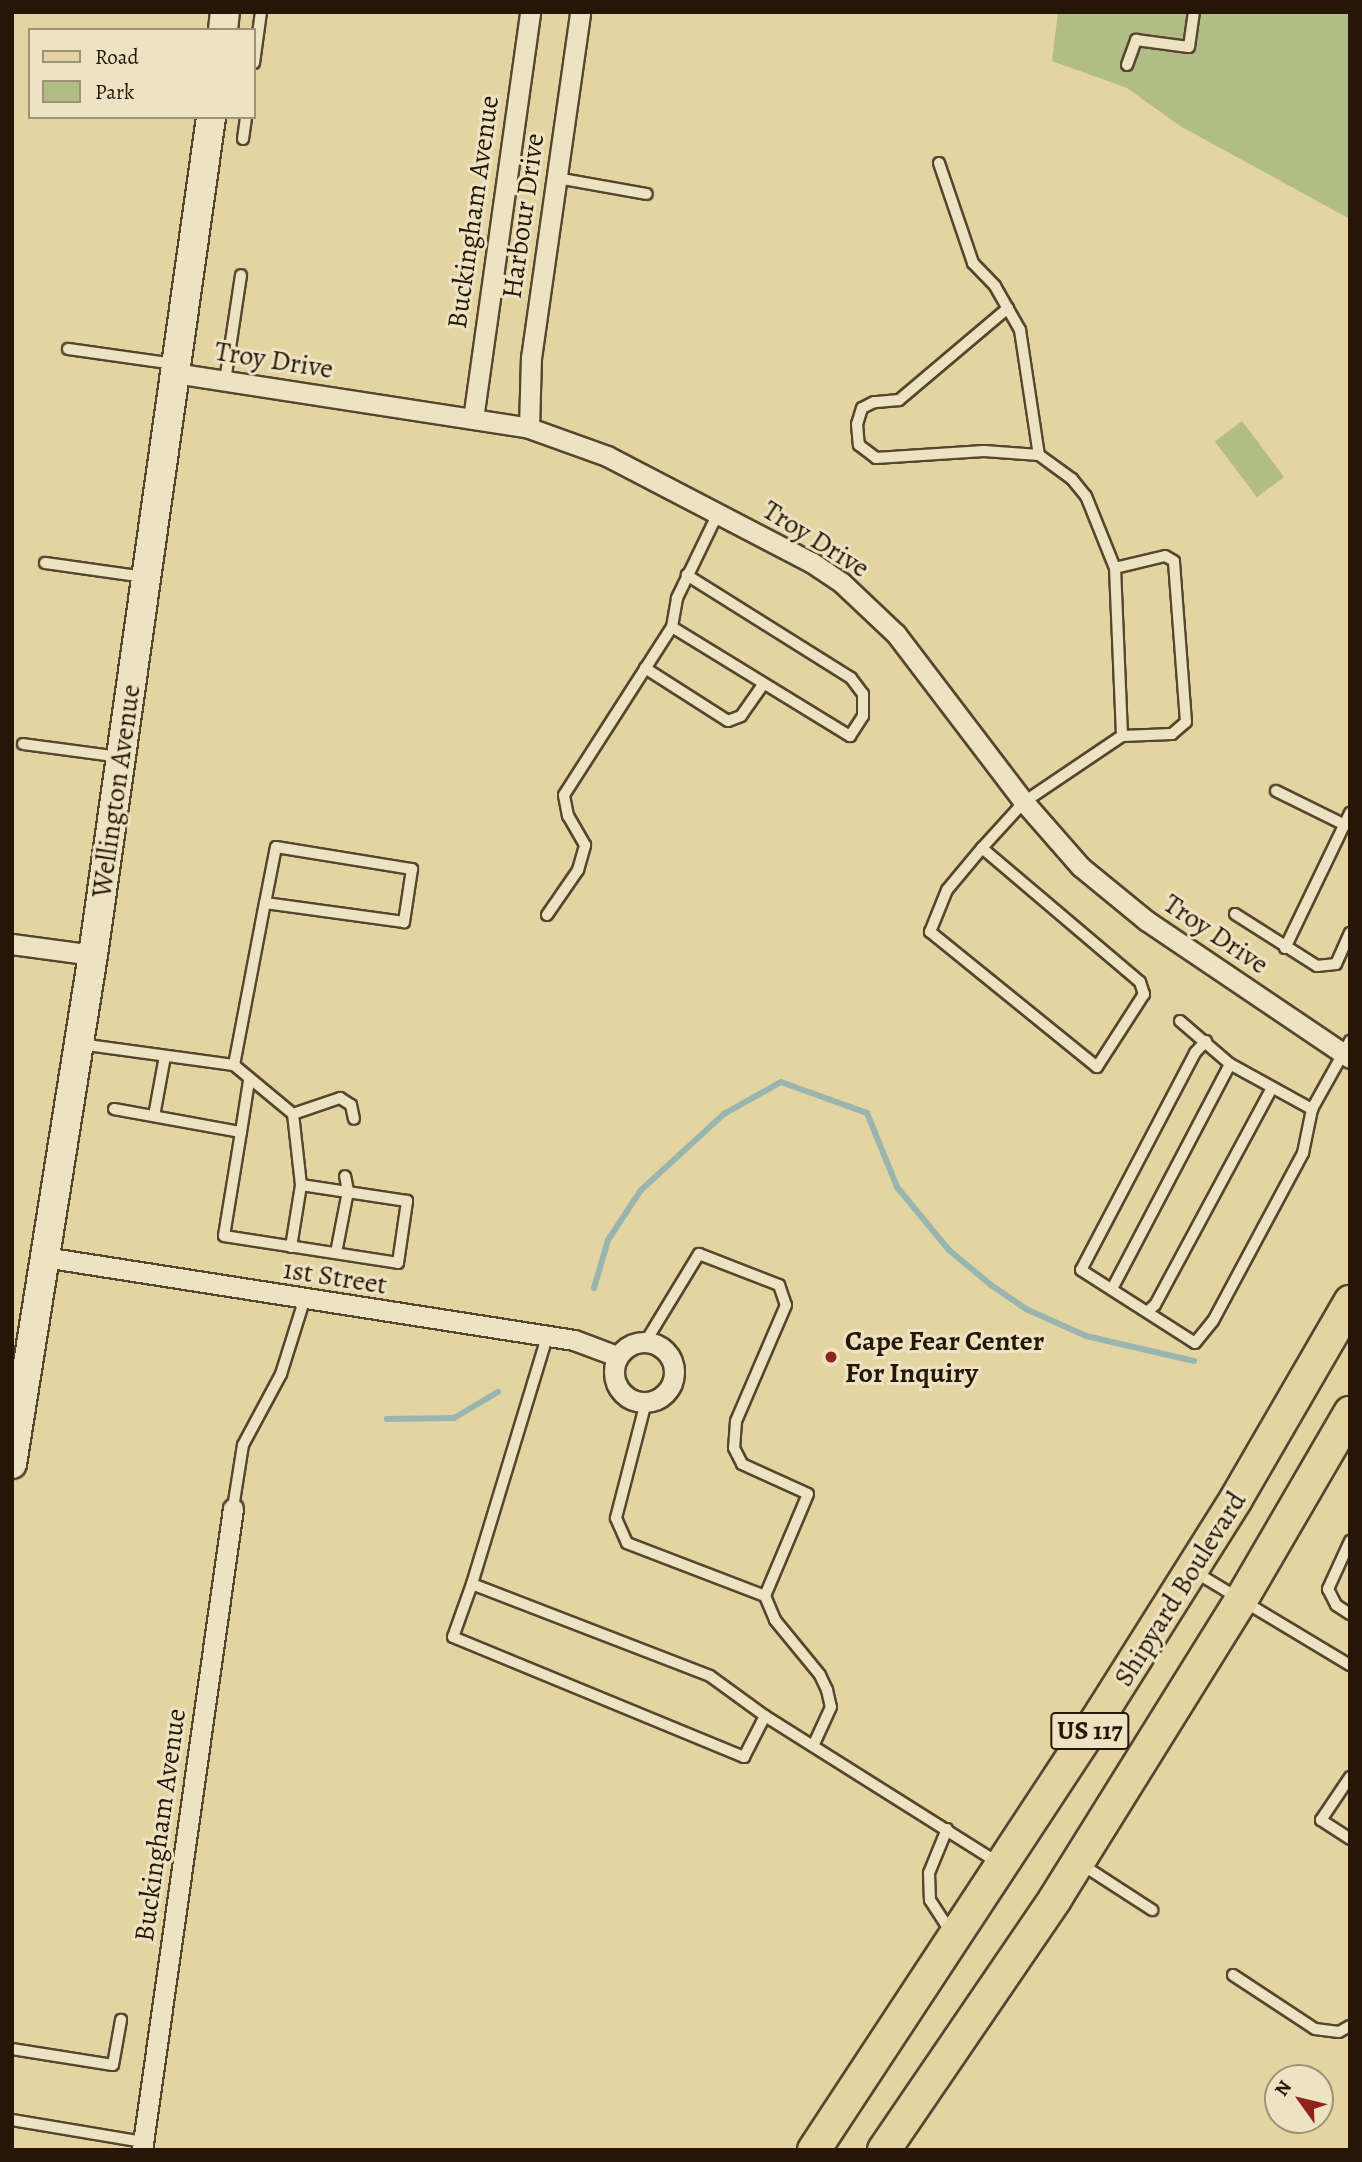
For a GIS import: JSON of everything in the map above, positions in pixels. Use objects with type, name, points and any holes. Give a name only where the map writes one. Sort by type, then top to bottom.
[{"type":"main road","name":"Shipyard Boulevard","points":[[814,2150],[1192,1570],[1296,1401],[1350,1302]]},
{"type":"main road","name":"Shipyard Boulevard","points":[[889,2148],[1078,1862],[1240,1602],[1350,1413]]},
{"type":"street","name":"Buckingham Avenue","points":[[473,419],[530,12]]},
{"type":"street","name":"Harbour Drive","points":[[530,428],[531,358],[580,12]]},
{"type":"street","name":"Wellington Avenue","points":[[12,1464],[93,955],[211,119]]},
{"type":"street","name":"Troy Drive","points":[[176,369],[225,381],[530,428],[607,456],[811,562],[868,605],[926,670],[1024,802],[1111,893],[1347,1050]]},
{"type":"street","points":[[12,944],[93,955]]},
{"type":"street","name":"1st Street","points":[[44,1257],[304,1301],[547,1337],[617,1356]]},
{"type":"street","points":[[646,1341],[665,1349],[675,1367],[670,1387],[646,1402],[622,1392],[614,1375],[617,1356],[646,1341]]},
{"type":"street","name":"Buckingham Avenue","points":[[143,2146],[233,1508]]},
{"type":"lane","points":[[256,36],[261,12]]},
{"type":"lane","points":[[1127,65],[1136,40],[1189,47],[1194,12]]},
{"type":"lane","points":[[243,139],[246,119]]},
{"type":"lane","points":[[939,163],[962,240],[973,263],[995,286],[1020,330],[1039,455]]},
{"type":"lane","points":[[557,178],[647,194]]},
{"type":"lane","points":[[225,381],[241,275]]},
{"type":"lane","points":[[1007,308],[899,400],[874,402],[862,408],[857,424],[859,445],[876,458],[984,451],[1039,455],[1072,479],[1086,496],[1115,568],[1122,736]]},
{"type":"lane","points":[[68,349],[176,369]]},
{"type":"lane","points":[[547,915],[579,870],[585,845],[568,816],[564,795],[672,627],[677,598],[718,513]]},
{"type":"lane","points":[[982,848],[1140,982],[1144,993],[1097,1067],[930,932],[947,890],[982,848],[1024,802],[1122,736],[1171,734],[1186,722],[1174,561],[1165,556],[1115,568]]},
{"type":"lane","points":[[45,563],[146,577]]},
{"type":"lane","points":[[672,627],[850,736],[863,716],[863,694],[851,678],[687,575]]},
{"type":"lane","points":[[645,668],[728,721],[741,716],[764,685]]},
{"type":"lane","points":[[23,744],[121,757]]},
{"type":"lane","points":[[1276,791],[1345,825]]},
{"type":"lane","points":[[1285,948],[1350,813]]},
{"type":"lane","points":[[234,1065],[265,903],[276,847],[412,869],[404,922],[265,903]]},
{"type":"lane","points":[[1235,914],[1317,966],[1336,964],[1350,933]]},
{"type":"lane","points":[[1180,1021],[1230,1064],[1312,1108]]},
{"type":"lane","points":[[1206,1041],[1195,1052],[1081,1270],[1195,1343],[1213,1321],[1303,1153],[1312,1108],[1347,1050]]},
{"type":"lane","points":[[79,1044],[234,1065],[293,1114],[301,1185],[291,1247]]},
{"type":"lane","points":[[154,1116],[165,1056]]},
{"type":"lane","points":[[1112,1289],[1230,1064]]},
{"type":"lane","points":[[250,1081],[224,1236],[398,1263],[407,1201],[301,1185]]},
{"type":"lane","points":[[1148,1311],[1155,1305],[1272,1088]]},
{"type":"lane","points":[[293,1114],[340,1098],[351,1105],[354,1119]]},
{"type":"lane","points":[[114,1109],[241,1132]]},
{"type":"lane","points":[[336,1253],[348,1191],[345,1176]]},
{"type":"lane","points":[[646,1341],[699,1254],[779,1285],[786,1305],[736,1421],[734,1448],[742,1464],[808,1494],[765,1596],[775,1620],[821,1675],[827,1690],[829,1715],[813,1746]]},
{"type":"lane","points":[[233,1508],[243,1445],[282,1374],[304,1301]]},
{"type":"lane","points":[[547,1337],[472,1584],[453,1637],[744,1757],[765,1716]]},
{"type":"lane","points":[[646,1402],[616,1518],[626,1543],[765,1596]]},
{"type":"lane","points":[[1350,1541],[1328,1589],[1336,1605],[1350,1614]]},
{"type":"lane","points":[[1192,1570],[1240,1602],[1350,1665]]},
{"type":"lane","points":[[472,1584],[710,1676],[765,1716],[1001,1865]]},
{"type":"lane","points":[[1350,1777],[1321,1820],[1350,1839]]},
{"type":"lane","points":[[947,1829],[929,1873],[930,1900],[954,1937]]},
{"type":"lane","points":[[1078,1862],[1152,1910]]},
{"type":"lane","points":[[1233,1975],[1315,2029],[1339,2032],[1350,2026]]},
{"type":"lane","points":[[12,2049],[113,2065],[121,2020]]},
{"type":"lane","points":[[12,2120],[143,2146]]},
{"type":"green space","points":[[1058,12],[1350,12],[1350,219],[1180,126],[1127,88],[1052,61]]},
{"type":"green space","points":[[1242,421],[1284,477],[1257,497],[1215,441]]},
{"type":"waterway","points":[[594,1288],[608,1240],[641,1190],[724,1114],[781,1082],[867,1113],[897,1187],[949,1250],[991,1285],[1026,1309],[1086,1336],[1194,1361]]},
{"type":"waterway","points":[[387,1419],[454,1418],[498,1392]]},
{"type":"place","name":"Cape Fear Center For Inquiry","points":[[831,1357]]}]
